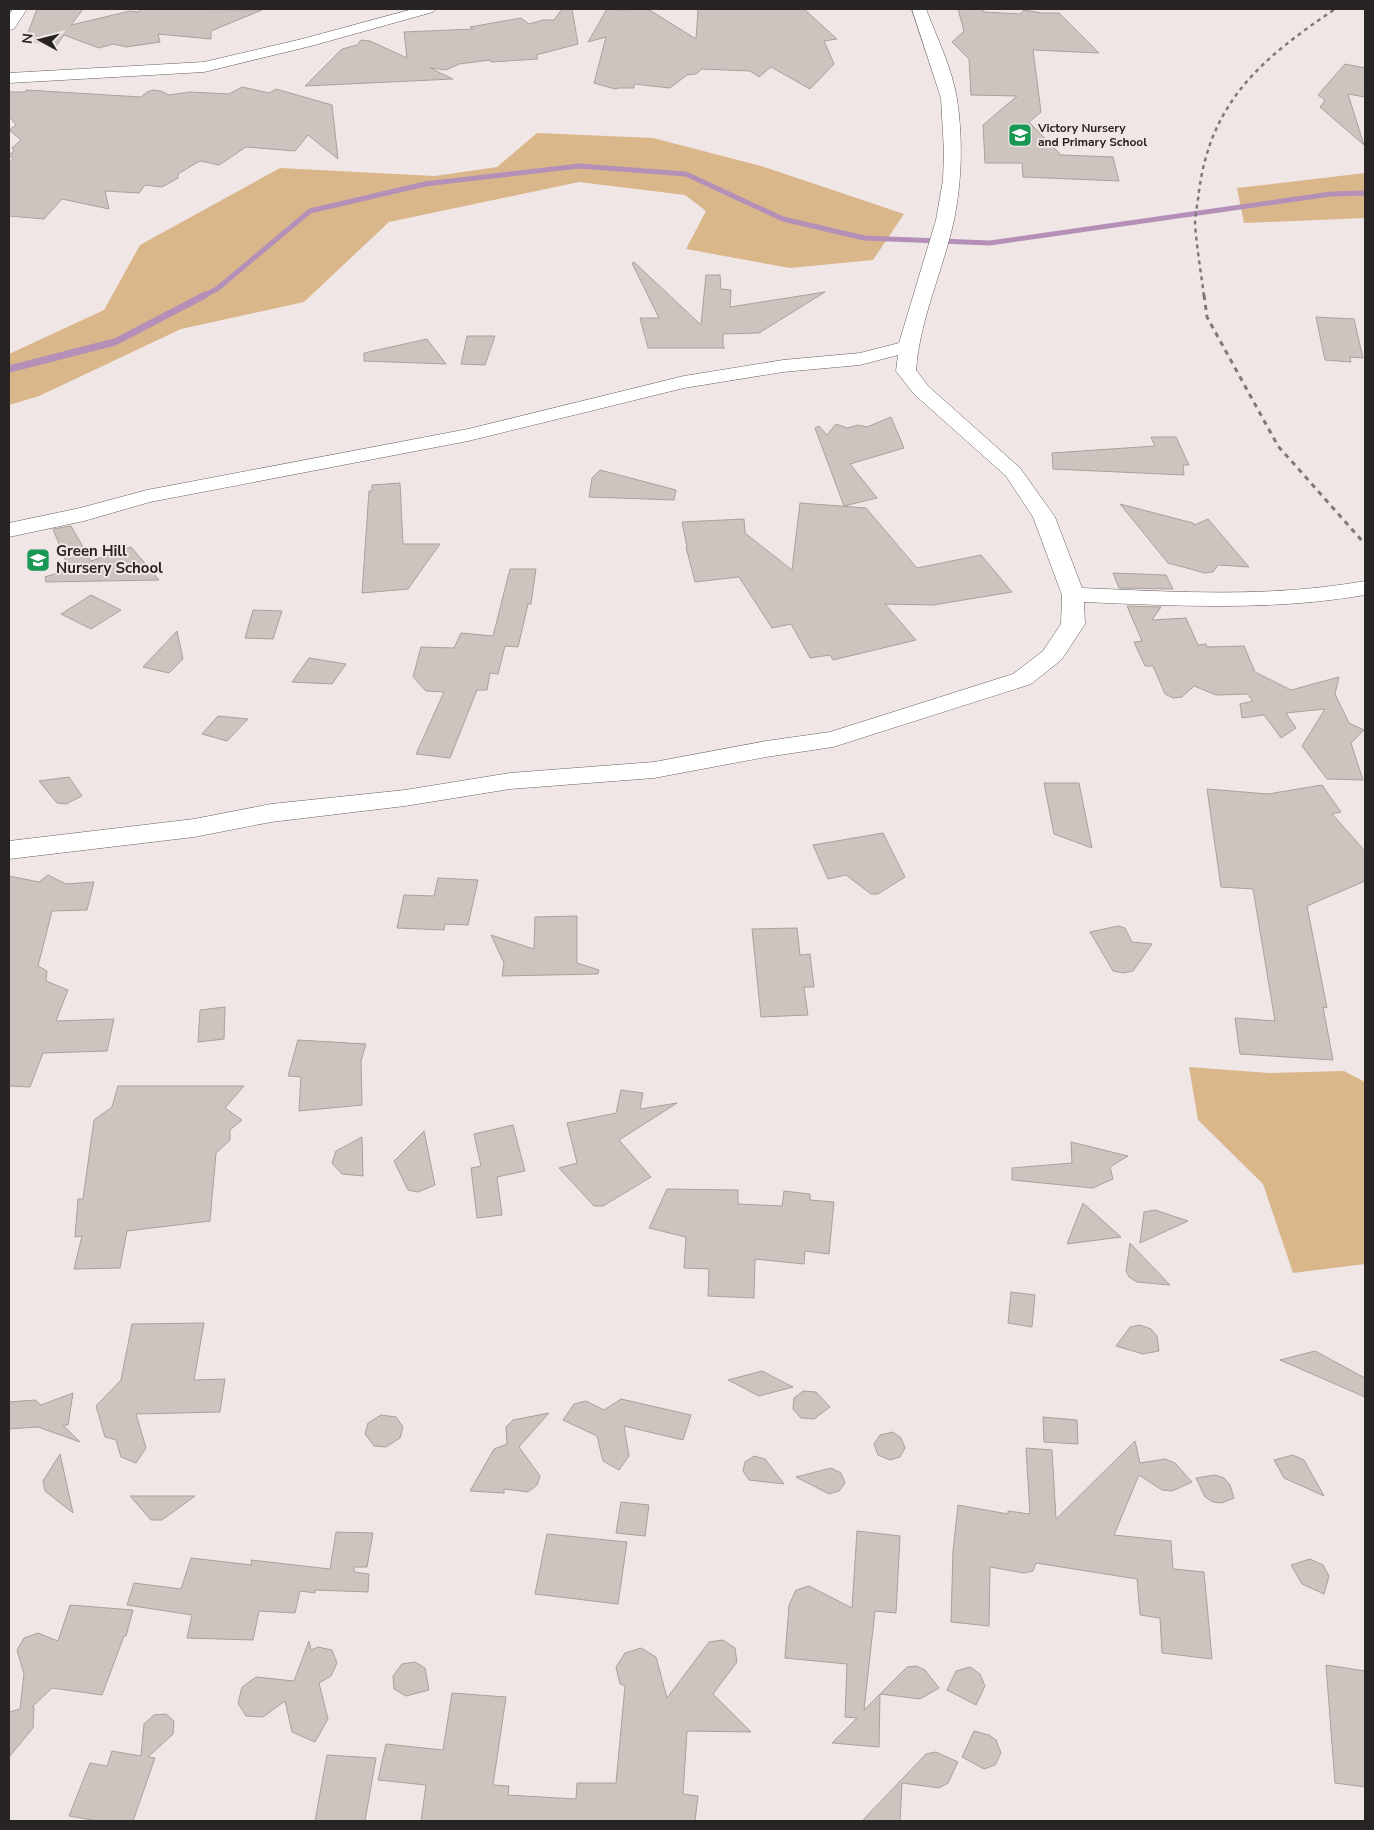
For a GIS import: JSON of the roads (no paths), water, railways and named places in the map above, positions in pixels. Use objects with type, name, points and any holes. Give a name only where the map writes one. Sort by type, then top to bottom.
[{"type":"street","points":[[9,26],[20,9]]},
{"type":"street","points":[[9,66],[198,55],[384,9]]},
{"type":"street","points":[[9,78],[118,74],[204,67],[306,43],[428,9]]},
{"type":"street","points":[[906,371],[908,346],[944,220],[951,180],[952,152],[949,98],[919,9]]},
{"type":"street","points":[[9,530],[84,514],[147,496],[468,435],[684,382],[782,366],[860,359],[908,346]]},
{"type":"street","points":[[9,850],[194,828],[271,813],[405,798],[510,781],[654,770],[766,749],[833,739],[1022,679],[1052,656],[1073,624],[1073,595],[1044,517],[1013,472],[921,390],[906,371],[860,359]]},
{"type":"street","points":[[1073,595],[1278,600],[1365,588]]},
{"type":"waterway","points":[[205,295],[217,289],[310,211],[425,184],[579,166],[686,174],[783,219],[864,238],[990,243],[1331,194],[1365,193]]},
{"type":"waterway","points":[[9,369],[115,342],[205,295]]},
{"type":"railway","points":[[1204,296],[1195,221],[1205,159],[1215,131],[1229,106],[1245,84],[1264,64],[1285,45],[1335,9]]},
{"type":"railway","points":[[1204,295],[1207,317],[1278,446],[1365,544]]},
{"type":"place","name":"Victory Nursery and Primary School","points":[[1020,135]]},
{"type":"place","name":"Green Hill Nursery School","points":[[38,560]]}]
